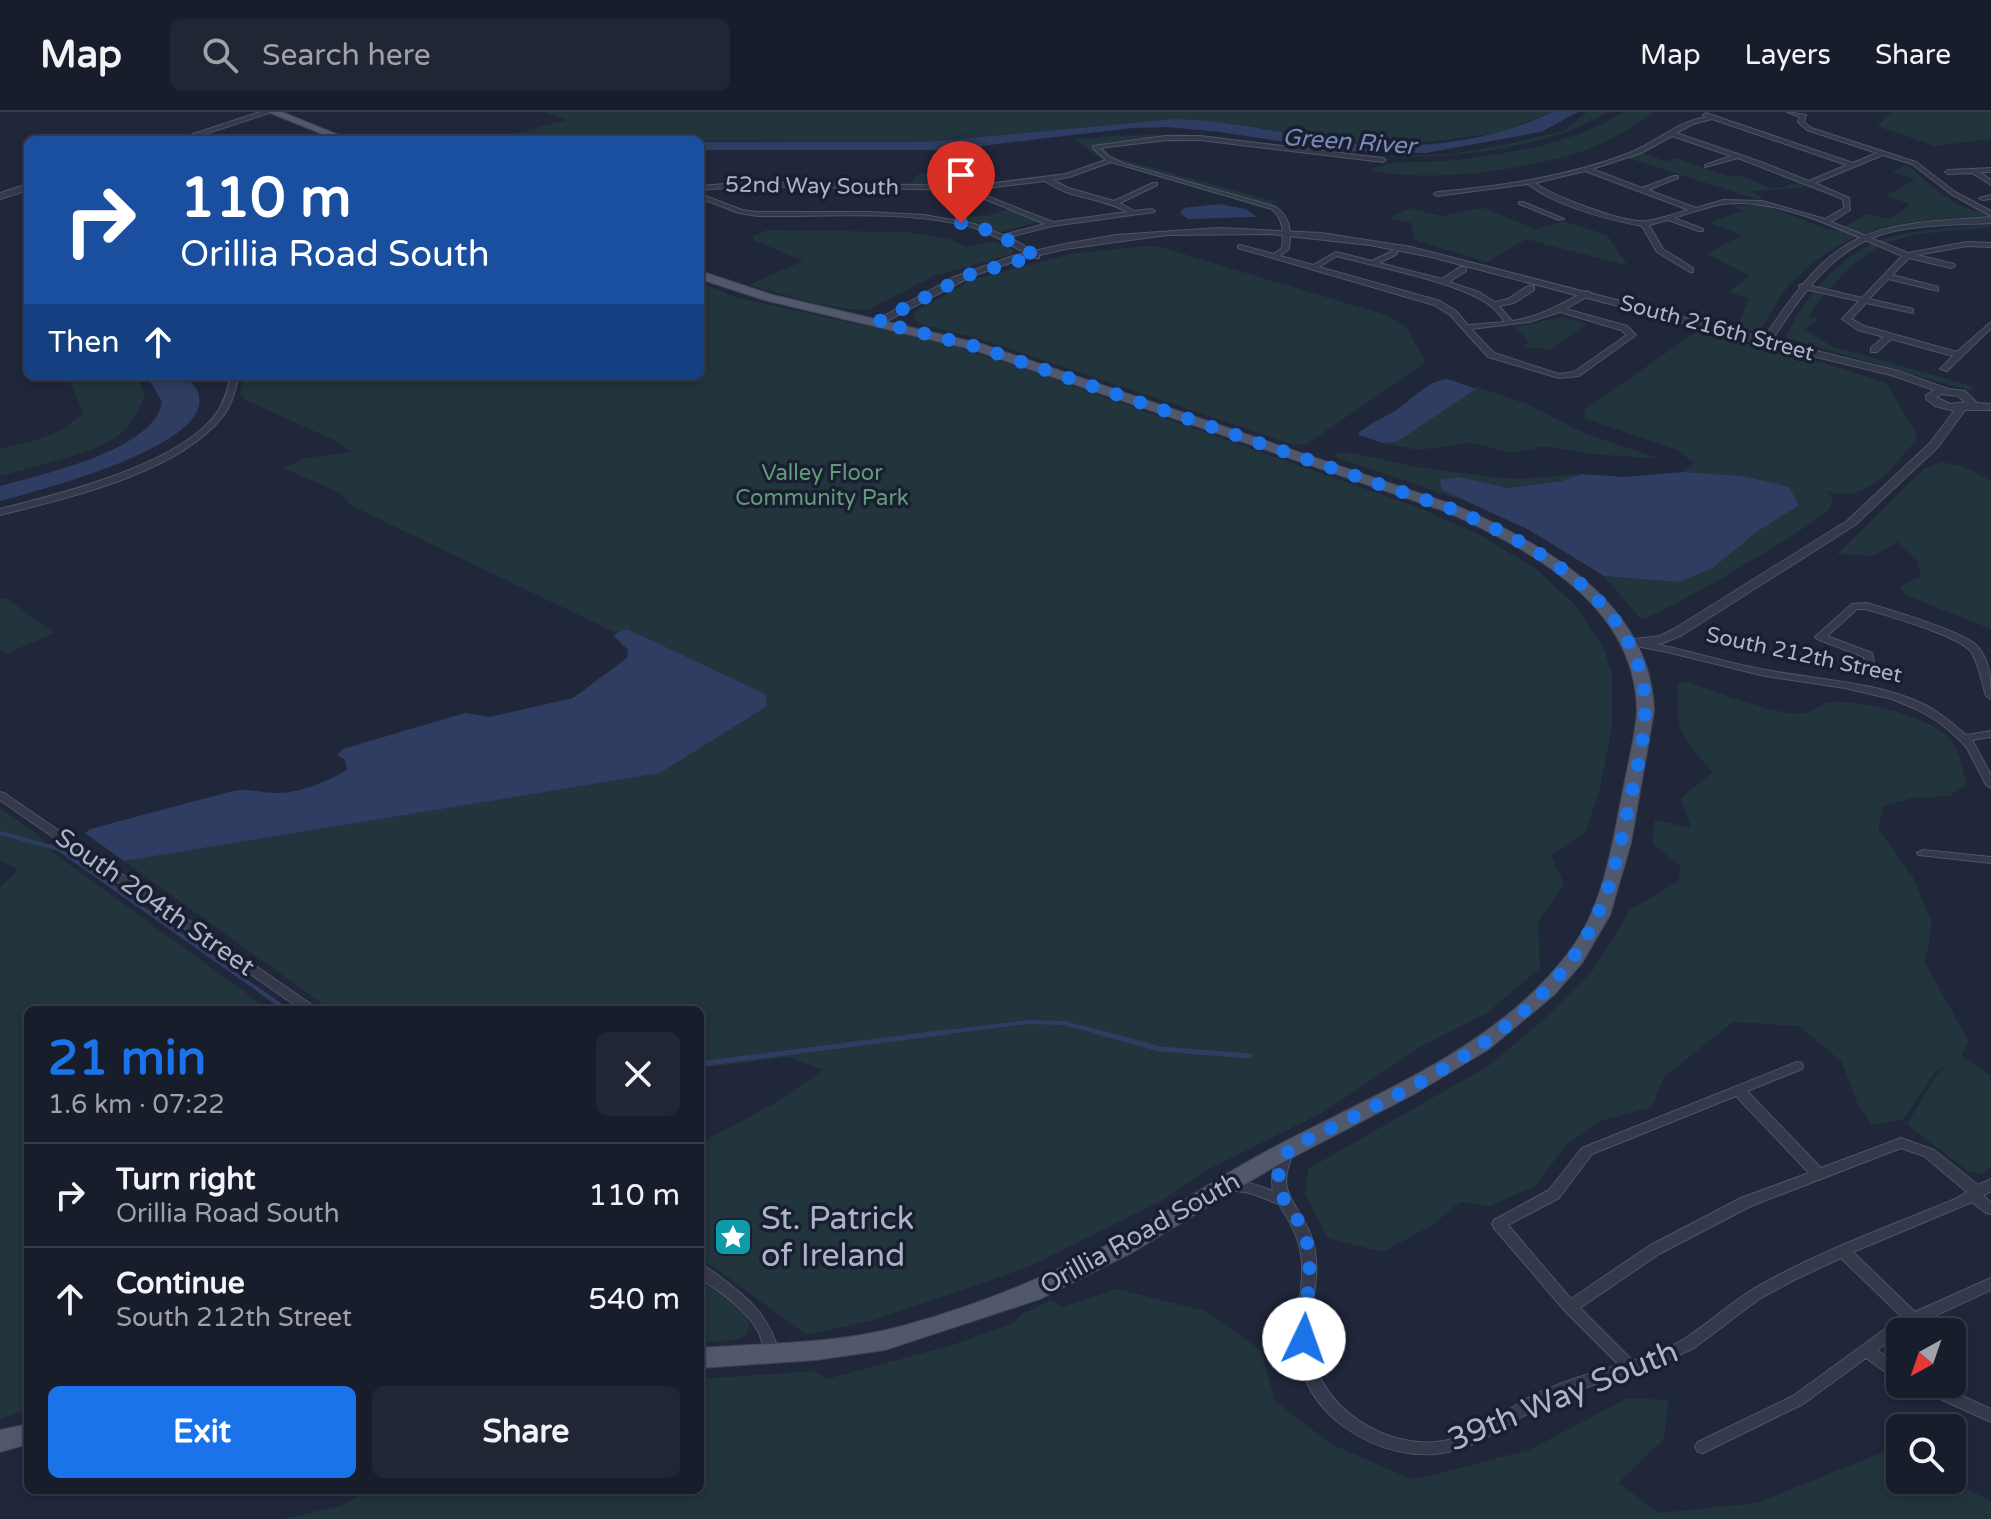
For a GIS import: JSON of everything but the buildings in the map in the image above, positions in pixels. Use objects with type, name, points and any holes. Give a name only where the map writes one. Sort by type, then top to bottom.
[{"type":"main road","points":[[271,112],[335,136]]},
{"type":"main road","points":[[704,276],[769,299],[978,347],[1452,509],[1525,543],[1563,570],[1586,588],[1630,643]]},
{"type":"main road","name":"Orillia Road South","points":[[704,1358],[883,1340],[1036,1291],[1171,1220],[1290,1148],[1379,1105],[1489,1040],[1526,1010],[1576,957],[1593,929],[1609,890],[1640,747],[1644,691],[1630,643]]},
{"type":"main road","points":[[0,1441],[24,1435]]},
{"type":"street","points":[[192,136],[271,112]]},
{"type":"street","points":[[1698,112],[1850,164]]},
{"type":"street","points":[[1790,112],[1807,114]]},
{"type":"street","points":[[1807,114],[1801,122],[1809,129],[1920,166],[1948,190],[1991,217]]},
{"type":"street","points":[[1437,194],[1531,183],[1542,177],[1584,169],[1647,149],[1693,119],[1710,118]]},
{"type":"street","points":[[1673,134],[1839,194],[1848,202],[1848,209],[1825,222]]},
{"type":"street","points":[[1276,256],[1285,249],[1287,231],[1282,215],[1268,205],[1111,160],[1095,149],[1096,146],[1165,138],[1200,138],[1383,160]]},
{"type":"street","points":[[1810,183],[1883,153]]},
{"type":"street","points":[[1707,166],[1738,156]]},
{"type":"street","name":"52nd Way South","points":[[704,188],[746,184],[972,188],[1081,173],[1111,160]]},
{"type":"street","points":[[1584,169],[1697,210]]},
{"type":"street","points":[[1948,172],[1991,170]]},
{"type":"street","points":[[1973,171],[1991,183]]},
{"type":"street","points":[[1641,190],[1676,177]]},
{"type":"street","points":[[1046,178],[1055,186],[1115,203],[1132,212]]},
{"type":"street","points":[[1531,183],[1563,200],[1645,224],[1723,202],[1750,201],[1785,208],[1907,255],[1951,266]]},
{"type":"street","points":[[1115,203],[1155,184]]},
{"type":"street","points":[[0,196],[24,188]]},
{"type":"street","points":[[972,188],[986,198],[1052,224]]},
{"type":"street","points":[[704,197],[750,213],[938,219],[976,227],[1034,254]]},
{"type":"street","points":[[1982,198],[1991,197]]},
{"type":"street","points":[[1537,209],[1563,200]]},
{"type":"street","points":[[1521,203],[1561,219]]},
{"type":"street","points":[[1002,237],[1052,224],[1152,211]]},
{"type":"street","points":[[1766,342],[1803,286],[1850,245],[1894,229],[1991,217]]},
{"type":"street","points":[[1671,219],[1705,229],[1687,235]]},
{"type":"street","points":[[1645,224],[1660,250],[1690,270]]},
{"type":"street","name":"South 216th Street","points":[[1034,254],[1107,240],[1233,230],[1287,231],[1420,249],[1879,370],[1944,390],[1967,404]]},
{"type":"street","points":[[1959,355],[1848,323],[1847,317],[1907,255],[1967,244],[1991,245]]},
{"type":"street","points":[[1240,247],[1437,303],[1453,313],[1491,355],[1565,377],[1576,374],[1631,336],[1630,331],[1562,310]]},
{"type":"street","points":[[1374,263],[1394,252]]},
{"type":"street","points":[[863,319],[941,280],[1034,254]]},
{"type":"street","points":[[878,322],[968,275],[1034,254]]},
{"type":"street","points":[[1315,267],[1336,254],[1443,282],[1494,305],[1510,323]]},
{"type":"street","points":[[1443,282],[1463,269]]},
{"type":"street","points":[[1886,276],[1935,289]]},
{"type":"street","points":[[1803,286],[1910,311]]},
{"type":"street","points":[[1494,305],[1511,301],[1531,288]]},
{"type":"street","points":[[1465,327],[1530,322],[1562,310],[1587,293]]},
{"type":"street","points":[[1944,369],[1991,324]]},
{"type":"street","points":[[1874,350],[1890,336]]},
{"type":"street","name":"South 216th Street","points":[[1879,370],[1914,384],[1940,405]]},
{"type":"street","points":[[0,512],[89,488],[182,446],[221,414],[234,380]]},
{"type":"street","points":[[1930,395],[1944,390]]},
{"type":"street","points":[[1630,643],[1663,639],[1678,632],[1838,532],[1866,511],[1929,450],[1943,428],[1967,404]]},
{"type":"street","points":[[1943,428],[1940,405],[1991,405]]},
{"type":"street","points":[[1871,671],[1869,655],[1820,637],[1855,606],[1867,606],[1965,641],[1978,654],[1991,696]]},
{"type":"street","name":"South 212th Street","points":[[1630,643],[1664,647],[1760,672],[1891,693],[1930,711],[1965,738]]},
{"type":"street","points":[[1991,734],[1965,738],[1991,785]]},
{"type":"street","name":"South 204th Street","points":[[0,795],[305,1006]]},
{"type":"street","points":[[1923,853],[1991,860]]},
{"type":"street","points":[[1632,1369],[1570,1307],[1499,1224],[1554,1194],[1587,1151],[1797,1066]]},
{"type":"street","points":[[1738,1090],[1818,1174]]},
{"type":"street","points":[[1570,1307],[1664,1245],[1746,1202],[1901,1143],[1929,1153],[1983,1192],[1991,1209]]},
{"type":"street","points":[[1283,1201],[1278,1176],[1290,1148]]},
{"type":"street","points":[[1228,1185],[1251,1188],[1283,1201]]},
{"type":"street","name":"39th Way South","points":[[1283,1201],[1302,1227],[1308,1249],[1310,1268],[1304,1339],[1310,1373],[1319,1391],[1357,1427],[1398,1445],[1429,1449],[1462,1443],[1548,1396],[1632,1369],[1699,1338],[1762,1290],[1983,1192]]},
{"type":"street","points":[[1844,1252],[1912,1318]]},
{"type":"street","points":[[704,1273],[744,1303],[763,1325],[772,1352]]},
{"type":"street","points":[[1915,1318],[1991,1284]]},
{"type":"street","points":[[1703,1447],[1798,1400],[1886,1337]]},
{"type":"street","points":[[1866,1350],[1886,1365]]},
{"type":"street","points":[[1952,1398],[1991,1416]]},
{"type":"green space","points":[[543,112],[1552,112],[1497,133],[1404,145],[1344,142],[1235,124],[1175,119],[927,142],[704,141],[704,136],[505,136],[567,120]]},
{"type":"green space","points":[[1587,112],[1608,112],[1555,135],[1495,150],[1433,156],[1375,157],[1452,154],[1508,144],[1564,131]]},
{"type":"green space","points":[[1623,112],[1655,112],[1626,131],[1583,151],[1523,166],[1424,176],[1370,170],[1397,163],[1466,159],[1536,147],[1582,133]]},
{"type":"green space","points":[[1893,112],[1991,112],[1991,139],[1935,146],[1877,126]]},
{"type":"green space","points":[[1185,134],[1189,141],[1101,147],[1116,158],[1277,202],[1272,205],[1106,162],[1075,140]]},
{"type":"green space","points":[[1643,153],[1667,162],[1675,158],[1729,177],[1742,177],[1770,187],[1803,183],[1803,188],[1750,191],[1764,198],[1756,199],[1628,158]]},
{"type":"green space","points":[[1907,165],[1957,203],[1979,212],[1991,212],[1991,215],[1908,223],[1861,235],[1838,246],[1792,282],[1762,328],[1756,331],[1737,328],[1749,298],[1728,292],[1750,276],[1707,254],[1742,235],[1709,223],[1742,211],[1731,205],[1766,206],[1827,229],[1839,230],[1867,214],[1890,219],[1910,204],[1886,196],[1915,179],[1892,172]]},
{"type":"green space","points":[[973,171],[979,184],[910,184],[919,174]]},
{"type":"green space","points":[[1410,208],[1441,216],[1484,208],[1536,229],[1564,221],[1607,235],[1628,266],[1526,239],[1487,262],[1415,240],[1411,223],[1389,218]]},
{"type":"green space","points":[[1008,209],[1042,221],[1001,232],[951,218],[986,216]]},
{"type":"green space","points":[[1991,224],[1991,227],[1906,237],[1871,251],[1821,298],[1809,316],[1818,319],[1805,329],[1831,346],[1975,387],[1971,391],[1786,338],[1802,308],[1826,278],[1871,244],[1913,233]]},
{"type":"green space","points":[[768,230],[906,232],[949,239],[967,247],[993,241],[1014,250],[1013,254],[934,276],[869,309],[850,309],[749,285],[803,261],[754,240],[753,236]]},
{"type":"green space","points":[[1160,247],[1389,316],[1405,326],[1426,362],[1307,444],[1295,445],[980,339],[920,324],[914,319],[913,313],[972,280],[1070,254]]},
{"type":"green space","name":"Valley Floor Community Park","points":[[704,284],[735,297],[950,345],[1417,507],[1480,535],[1536,569],[1574,604],[1603,647],[1612,673],[1612,728],[1599,792],[1586,831],[1551,856],[1564,884],[1538,922],[1540,968],[1487,1013],[1422,1046],[1325,1111],[1211,1168],[1159,1202],[1028,1267],[877,1319],[807,1335],[704,1260],[704,1141],[773,1104],[824,1070],[789,1057],[704,1068],[704,1006],[325,1006],[124,861],[660,773],[766,705],[350,505],[342,494],[284,468],[305,458],[351,452],[338,442],[248,401],[240,394],[243,380],[704,380]]},
{"type":"green space","points":[[1563,317],[1587,324],[1551,349],[1524,347],[1529,341],[1515,327]]},
{"type":"green space","points":[[1697,331],[1821,362],[1886,383],[1917,434],[1916,441],[1887,473],[1867,488],[1842,493],[1826,491],[1833,497],[1832,503],[1818,518],[1705,588],[1641,619],[1604,576],[1634,576],[1755,533],[1799,504],[1788,487],[1743,476],[1684,472],[1694,463],[1675,449],[1584,418],[1586,409]]},
{"type":"green space","points":[[69,380],[138,380],[145,394],[131,422],[108,442],[62,459],[0,476],[0,449],[55,433],[83,412]]},
{"type":"green space","points":[[1474,386],[1527,404],[1584,433],[1660,459],[1593,454],[1545,446],[1513,453],[1470,443],[1418,450],[1383,443],[1397,442],[1475,389]]},
{"type":"green space","points":[[1352,453],[1417,467],[1517,479],[1582,474],[1562,481],[1508,488],[1484,483],[1442,490],[1464,501],[1333,456]]},
{"type":"green space","points":[[1942,462],[1964,467],[1991,481],[1991,629],[1908,596],[1899,588],[1921,576],[1917,560],[1898,542],[1873,556],[1837,554],[1925,468]]},
{"type":"green space","points":[[6,598],[54,633],[6,654],[0,649],[0,600]]},
{"type":"green space","points":[[1689,682],[1748,703],[1796,714],[1807,713],[1826,703],[1841,702],[1890,710],[1936,728],[1954,745],[1966,785],[1949,796],[1913,798],[1883,806],[1878,829],[1913,877],[1932,924],[1925,963],[1968,1040],[1962,1056],[1991,1076],[1991,1166],[1984,1173],[1969,1172],[1907,1124],[1937,1074],[1950,1064],[1935,1072],[1904,1119],[1872,1125],[1858,1105],[1842,1062],[1799,1026],[1733,1022],[1663,1078],[1652,1107],[1601,1121],[1566,1145],[1535,1186],[1490,1206],[1460,1202],[1431,1226],[1382,1252],[1328,1238],[1305,1194],[1308,1169],[1490,1065],[1551,1013],[1593,970],[1630,910],[1679,881],[1680,866],[1652,843],[1655,820],[1691,828],[1681,798],[1713,772],[1688,742],[1680,725],[1678,684]]},
{"type":"green space","points":[[0,808],[36,833],[51,851],[264,1006],[24,1006],[24,1411],[0,1419],[0,887],[18,870],[0,860]]},
{"type":"green space","points":[[704,1284],[744,1311],[750,1325],[745,1336],[736,1340],[704,1342]]},
{"type":"green space","points":[[1116,1289],[1205,1311],[1262,1351],[1274,1400],[1331,1444],[1413,1480],[1529,1450],[1628,1398],[1668,1400],[1664,1439],[1618,1483],[1659,1513],[1757,1503],[1886,1451],[1886,1494],[1966,1494],[1966,1488],[1991,1501],[1991,1519],[285,1519],[342,1505],[362,1494],[704,1494],[704,1379],[814,1371],[827,1379],[949,1346],[1012,1324],[1022,1314],[1051,1300],[1062,1307]]},
{"type":"water","points":[[1552,112],[1578,112],[1541,132],[1426,153],[1344,151],[1167,127],[1132,128],[947,150],[704,150],[704,142],[927,142],[1175,119],[1370,145],[1423,145],[1476,137],[1528,123]]},
{"type":"water","points":[[1219,204],[1246,209],[1256,217],[1188,219],[1180,213],[1184,208]]},
{"type":"water","points":[[1448,379],[1476,389],[1397,442],[1383,443],[1359,435],[1363,429],[1398,409],[1427,386]]},
{"type":"water","points":[[149,380],[188,380],[199,396],[195,415],[178,433],[151,449],[82,477],[0,501],[0,486],[67,467],[118,447],[155,419],[162,402]]},
{"type":"water","points":[[1684,472],[1743,476],[1789,487],[1799,505],[1755,533],[1713,568],[1679,582],[1604,576],[1529,530],[1442,490],[1440,480],[1459,477],[1508,488],[1562,481],[1582,474],[1623,477]]},
{"type":"water","points":[[627,629],[765,694],[767,706],[660,773],[124,861],[85,833],[90,829],[233,791],[278,793],[304,789],[347,770],[345,760],[337,755],[343,749],[465,713],[489,717],[573,698],[627,658],[628,650],[613,635]]},
{"type":"waterway","points":[[0,833],[59,849],[281,1006]]},
{"type":"waterway","points":[[932,1034],[1028,1022],[1064,1023],[1106,1034]]},
{"type":"waterway","points":[[704,1063],[947,1032]]},
{"type":"waterway","points":[[1098,1032],[1160,1049],[1250,1056]]},
{"type":"place","name":"St. Patrick of Ireland","points":[[733,1237]]},
{"type":"route","points":[[961,223],[991,231],[1036,256],[968,275],[878,322],[978,347],[1452,509],[1493,526],[1525,543],[1586,588],[1630,643],[1644,691],[1640,747],[1609,890],[1593,929],[1576,957],[1543,994],[1489,1040],[1379,1105],[1290,1148],[1282,1160],[1278,1188],[1283,1201],[1302,1227],[1308,1249],[1310,1268],[1304,1339]]},
{"type":"water label","name":"Green River","points":[[1349,142]]}]
